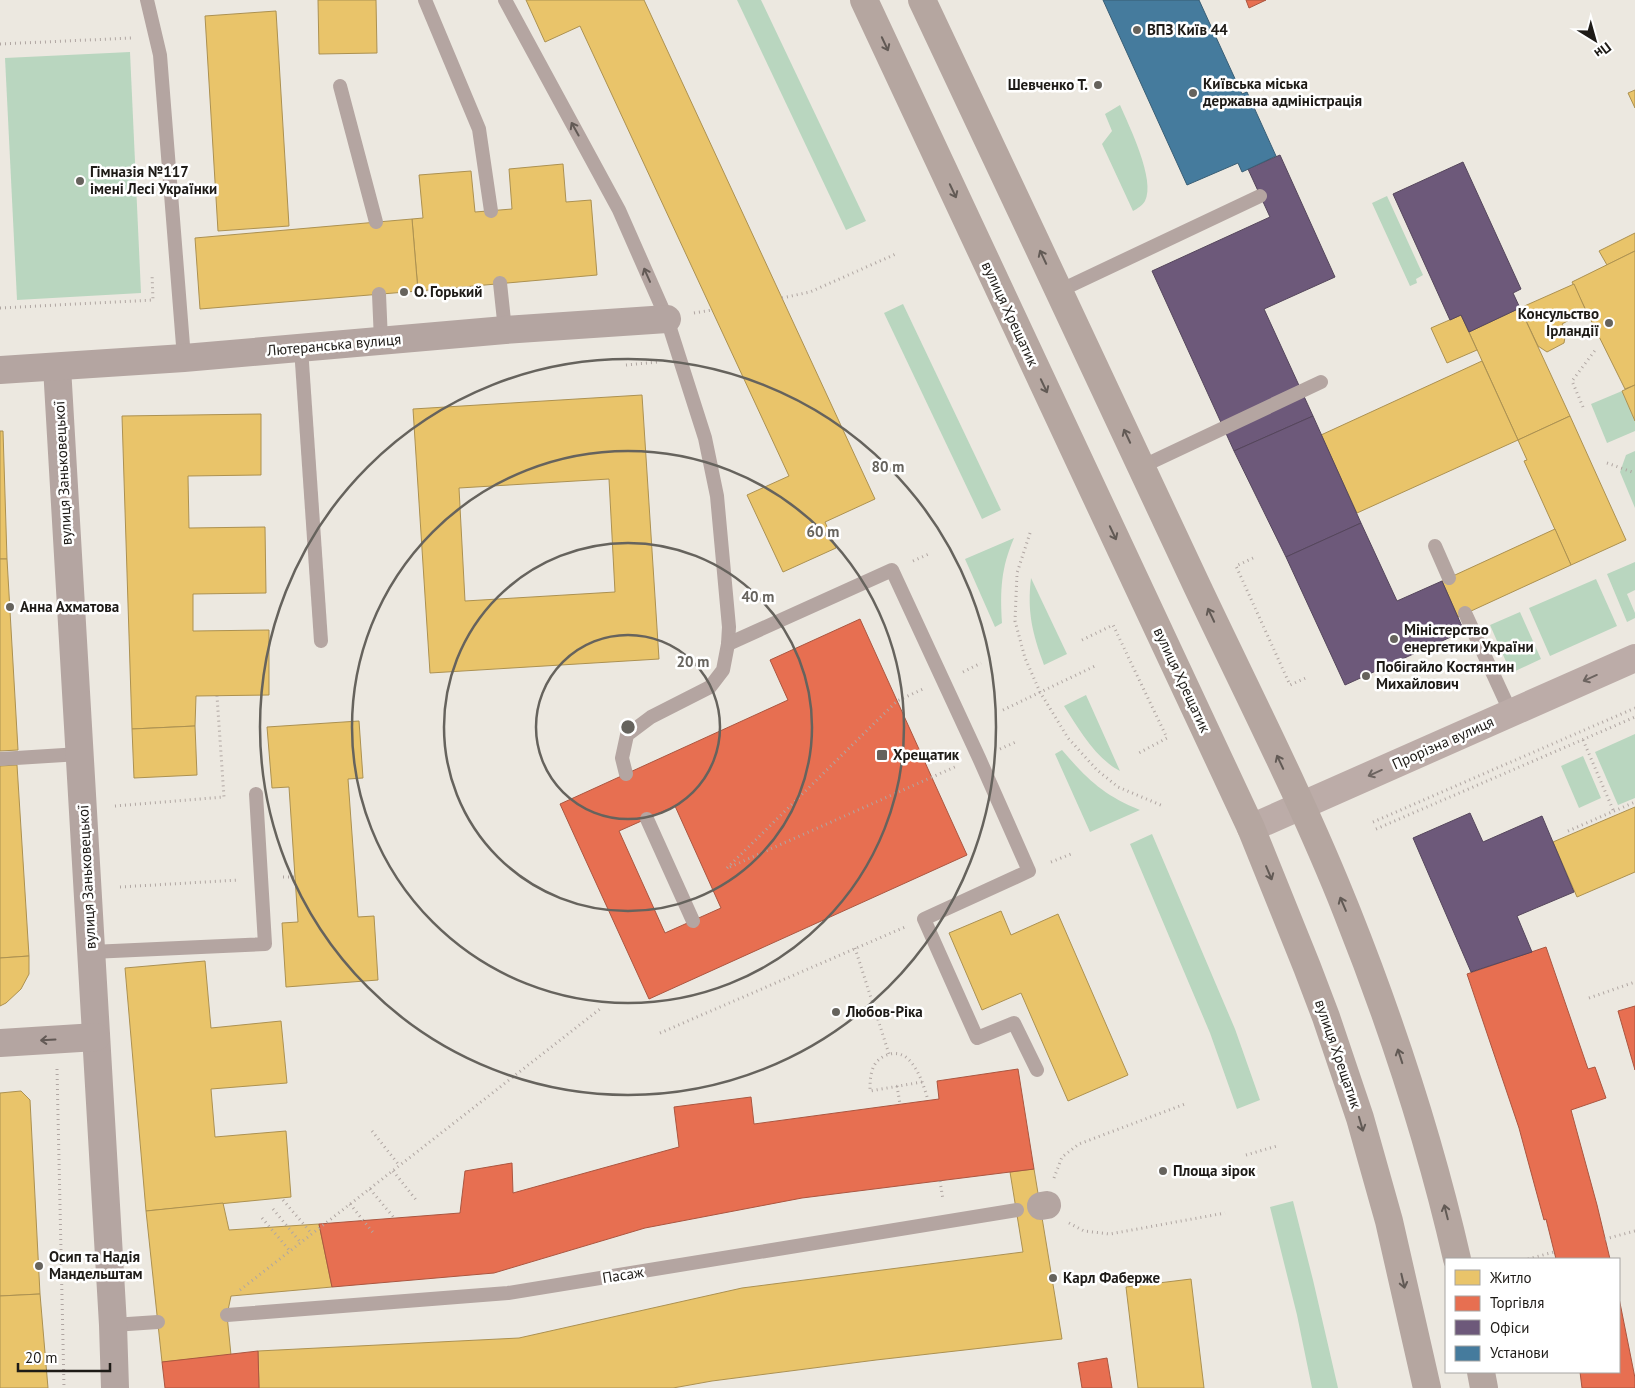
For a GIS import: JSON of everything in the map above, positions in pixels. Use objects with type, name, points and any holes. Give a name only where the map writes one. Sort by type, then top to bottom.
[{"type":"main road","name":"вулиця Хрещатик","points":[[864,0],[1251,828],[1326,1017],[1360,1118],[1393,1239],[1427,1388]]},
{"type":"main road","points":[[922,0],[1300,806],[1345,908],[1384,1008],[1418,1110],[1457,1258]]},
{"type":"main road","points":[[1481,1373],[1484,1388]]},
{"type":"street","name":"Лютеранська вулиця","points":[[0,370],[184,358],[678,316]]},
{"type":"street","name":"вулиця Заньковецької","points":[[57,367],[113,1325],[115,1388]]},
{"type":"street","name":"Прорізна вулиця","points":[[1251,828],[1635,658]]},
{"type":"street","points":[[0,1043],[96,1037]]},
{"type":"lane","points":[[147,0],[160,55],[184,358]]},
{"type":"lane","points":[[425,0],[479,129],[491,211]]},
{"type":"lane","points":[[505,0],[678,316],[717,496],[729,627],[723,670],[710,687],[651,716],[627,735],[622,758],[626,774]]},
{"type":"lane","points":[[340,86],[376,222]]},
{"type":"lane","points":[[1059,291],[1260,196]]},
{"type":"lane","points":[[500,284],[505,330]]},
{"type":"lane","points":[[379,294],[381,341]]},
{"type":"lane","points":[[300,348],[321,641]]},
{"type":"lane","points":[[1141,467],[1321,382]]},
{"type":"lane","points":[[1435,546],[1449,578]]},
{"type":"lane","points":[[728,644],[892,570],[1029,871],[924,919],[978,1038],[1014,1023],[1037,1070]]},
{"type":"lane","points":[[1466,613],[1511,713]]},
{"type":"lane","points":[[0,759],[80,754]]},
{"type":"lane","points":[[91,952],[265,944],[256,794]]},
{"type":"lane","points":[[646,819],[693,921]]},
{"type":"lane","name":"Пасаж","points":[[227,1315],[508,1293],[1035,1207]]},
{"type":"lane","points":[[113,1325],[158,1322]]},
{"type":"path","points":[[0,44],[132,38]]},
{"type":"path","points":[[782,298],[810,292],[898,252]]},
{"type":"path","points":[[0,308],[153,300],[152,270]]},
{"type":"path","points":[[678,316],[712,310]]},
{"type":"path","points":[[1583,407],[1572,381],[1596,349]]},
{"type":"path","points":[[1607,463],[1635,473]]},
{"type":"path","points":[[1030,533],[1017,573],[1015,621],[1025,658],[1040,692],[1068,738],[1096,770],[1118,787],[1163,806]]},
{"type":"path","points":[[1253,558],[1236,566],[1260,621],[1290,685],[1308,677]]},
{"type":"path","points":[[1082,640],[1113,625],[1167,738],[1137,754]]},
{"type":"path","points":[[1003,710],[1095,666]]},
{"type":"path","points":[[115,806],[224,797],[217,696]]},
{"type":"path","points":[[897,701],[727,868],[932,777]]},
{"type":"path","points":[[1373,822],[1635,708]]},
{"type":"path","points":[[1376,829],[1635,717]]},
{"type":"path","points":[[1583,740],[1614,812]]},
{"type":"path","points":[[1568,831],[1635,802]]},
{"type":"path","points":[[120,887],[295,877]]},
{"type":"path","points":[[660,1033],[924,919]]},
{"type":"path","points":[[855,948],[889,1054]]},
{"type":"path","points":[[1589,998],[1635,982]]},
{"type":"path","points":[[239,1291],[600,1009]]},
{"type":"path","points":[[922,1082],[870,1091],[873,1066],[889,1054],[900,1054],[908,1058],[918,1072],[922,1082],[928,1100]]},
{"type":"path","points":[[57,1066],[64,1388]]},
{"type":"path","points":[[897,1086],[900,1104]]},
{"type":"path","points":[[1185,1104],[1079,1144],[1062,1157],[1052,1183],[1035,1207],[1063,1219],[1084,1231],[1110,1234],[1225,1212]]},
{"type":"path","points":[[372,1130],[399,1165]]},
{"type":"path","points":[[1246,1155],[1277,1146]]},
{"type":"path","points":[[393,1171],[417,1201]]},
{"type":"path","points":[[370,1189],[395,1219]]},
{"type":"path","points":[[283,1200],[312,1234]]},
{"type":"path","points":[[350,1204],[375,1235]]},
{"type":"path","points":[[273,1209],[301,1243]]},
{"type":"path","points":[[262,1218],[290,1251]]},
{"type":"path","points":[[1605,1238],[1635,1231]]},
{"type":"path","points":[[1532,1258],[1554,1252]]},
{"type":"green space","points":[[737,0],[761,0],[866,221],[846,230]]},
{"type":"green space","name":"Гімназія №117 імені Лесі Українки","points":[[130,52],[141,293],[17,300],[5,58]]},
{"type":"green space","points":[[1120,105],[1135,139],[1147,180],[1145,201],[1133,211],[1102,144],[1112,131],[1105,114]]},
{"type":"green space","points":[[1387,196],[1423,275],[1416,279],[1417,283],[1410,286],[1372,203]]},
{"type":"green space","points":[[903,304],[1001,510],[982,519],[884,313]]},
{"type":"green space","points":[[1622,391],[1635,421],[1635,431],[1607,443],[1591,404]]},
{"type":"green space","points":[[1635,451],[1635,508],[1620,472],[1626,455]]},
{"type":"green space","points":[[1014,538],[1006,559],[1002,579],[1002,623],[995,627],[965,559]]},
{"type":"green space","points":[[1635,562],[1635,590],[1627,594],[1635,613],[1635,618],[1627,622],[1607,574]]},
{"type":"green space","points":[[1031,578],[1067,654],[1044,665],[1036,643],[1030,612]]},
{"type":"green space","points":[[1596,579],[1617,626],[1550,656],[1529,608]]},
{"type":"green space","points":[[1520,612],[1541,659],[1511,673],[1490,625]]},
{"type":"green space","points":[[1086,695],[1120,771],[1095,751],[1064,706]]},
{"type":"green space","points":[[1635,734],[1635,798],[1618,805],[1595,752]]},
{"type":"green space","points":[[1062,750],[1096,785],[1140,810],[1090,832],[1055,754]]},
{"type":"green space","points":[[1583,756],[1601,798],[1579,808],[1561,766]]},
{"type":"green space","points":[[1152,834],[1235,1029],[1260,1100],[1237,1109],[1210,1033],[1130,844]]},
{"type":"green space","points":[[1293,1201],[1338,1388],[1312,1388],[1297,1315],[1270,1207]]},
{"type":"building: Житло","points":[[318,0],[376,0],[377,53],[319,54]]},
{"type":"building: Житло","points":[[526,0],[644,0],[875,499],[825,522],[836,548],[783,572],[747,495],[789,476],[580,26],[545,42]]},
{"type":"building: Житло","points":[[276,11],[289,226],[218,231],[205,16]]},
{"type":"building: Житло","points":[[1635,90],[1635,108],[1628,93]]},
{"type":"building: Житло","points":[[563,164],[566,202],[591,200],[597,275],[418,291],[412,219],[423,218],[419,175],[471,171],[475,212],[512,209],[509,169]]},
{"type":"building: Житло","points":[[412,219],[418,291],[200,309],[195,238]]},
{"type":"building: Житло","points":[[1635,233],[1635,251],[1607,265],[1599,251]]},
{"type":"building: Житло","points":[[1635,251],[1635,385],[1625,389],[1572,282]]},
{"type":"building: Житло","points":[[1574,284],[1586,311],[1562,324],[1566,331],[1564,343],[1547,352],[1538,346],[1520,308]]},
{"type":"building: Житло","points":[[1520,308],[1570,416],[1518,440],[1469,332]]},
{"type":"building: Житло","points":[[1461,315],[1477,350],[1447,363],[1431,328]]},
{"type":"building: Житло","points":[[1482,361],[1518,440],[1357,513],[1321,435]]},
{"type":"building: Житло","points":[[1635,385],[1635,421],[1622,391]]},
{"type":"building: Житло","points":[[642,395],[659,659],[430,673],[413,409]],"holes":[[[609,479],[615,592],[465,601],[459,488]]]},
{"type":"building: Житло","points":[[261,414],[261,475],[188,476],[189,528],[265,527],[266,593],[193,594],[193,631],[269,630],[269,695],[196,696],[195,726],[132,729],[122,416]]},
{"type":"building: Житло","points":[[1570,416],[1626,540],[1571,565],[1524,461],[1527,460],[1518,440]]},
{"type":"building: Житло","points":[[0,431],[3,431],[7,559],[0,559]]},
{"type":"building: Житло","points":[[1555,529],[1571,565],[1458,617],[1442,581]]},
{"type":"building: Житло","points":[[0,559],[7,559],[18,750],[0,751]]},
{"type":"building: Житло","points":[[359,721],[363,778],[348,779],[358,917],[374,916],[378,980],[286,987],[282,923],[298,922],[289,787],[272,788],[267,727]]},
{"type":"building: Житло","points":[[195,726],[197,775],[134,778],[132,729]]},
{"type":"building: Житло","points":[[17,765],[29,956],[0,958],[0,766]]},
{"type":"building: Житло","points":[[1635,807],[1635,872],[1577,897],[1553,842]]},
{"type":"building: Житло","points":[[1001,911],[1011,935],[1058,914],[1128,1075],[1068,1101],[1021,993],[982,1010],[949,933]]},
{"type":"building: Житло","points":[[29,956],[29,974],[21,989],[0,1006],[0,958]]},
{"type":"building: Житло","points":[[205,961],[211,1028],[281,1021],[287,1083],[211,1089],[215,1137],[286,1131],[291,1197],[146,1211],[125,968]]},
{"type":"building: Житло","points":[[21,1091],[30,1100],[40,1294],[0,1296],[0,1093]]},
{"type":"building: Житло","points":[[1034,1169],[1062,1339],[876,1360],[712,1381],[673,1388],[259,1388],[258,1351],[519,1338],[742,1288],[1023,1252],[1010,1172]]},
{"type":"building: Житло","points":[[223,1203],[229,1230],[319,1224],[332,1287],[231,1296],[227,1315],[231,1355],[162,1362],[146,1211]]},
{"type":"building: Житло","points":[[1191,1279],[1204,1388],[1138,1388],[1126,1287]]},
{"type":"building: Житло","points":[[40,1294],[48,1388],[0,1388],[0,1296]]},
{"type":"building: Торгівля","points":[[1246,0],[1266,0],[1249,8]]},
{"type":"building: Торгівля","points":[[860,619],[967,855],[649,999],[560,804],[788,700],[770,660]],"holes":[[[675,806],[721,908],[665,933],[619,831]]]},
{"type":"building: Торгівля","points":[[1546,947],[1588,1069],[1595,1067],[1606,1098],[1571,1110],[1610,1258],[1556,1258],[1519,1128],[1467,974]]},
{"type":"building: Торгівля","points":[[1635,1006],[1635,1070],[1618,1011]]},
{"type":"building: Торгівля","points":[[1018,1069],[1034,1169],[802,1198],[645,1228],[494,1273],[332,1287],[319,1224],[460,1213],[465,1171],[512,1163],[513,1193],[679,1147],[674,1107],[751,1097],[754,1124],[939,1099],[937,1081]]},
{"type":"building: Торгівля","points":[[1620,1303],[1635,1378],[1635,1388],[1582,1388],[1580,1373],[1620,1373]]},
{"type":"building: Торгівля","points":[[258,1351],[259,1388],[165,1388],[162,1362]]},
{"type":"building: Торгівля","points":[[1107,1358],[1112,1388],[1082,1388],[1078,1363]]},
{"type":"building: Офіси","points":[[1280,155],[1335,277],[1264,309],[1313,416],[1234,451],[1152,271],[1270,217],[1248,169]]},
{"type":"building: Офіси","points":[[1463,162],[1521,289],[1513,293],[1520,308],[1469,332],[1461,315],[1450,320],[1393,194]]},
{"type":"building: Офіси","points":[[1313,416],[1361,523],[1286,557],[1234,451]]},
{"type":"building: Офіси","points":[[1361,523],[1397,601],[1442,581],[1464,631],[1345,685],[1286,557]]},
{"type":"building: Офіси","points":[[1470,813],[1483,842],[1542,816],[1574,892],[1517,916],[1532,952],[1471,972],[1413,838]]},
{"type":"building: Установи","name":"Київська міська державна адміністрація","points":[[1103,0],[1199,0],[1242,94],[1247,92],[1276,156],[1242,172],[1238,163],[1187,185]]},
{"type":"place","name":"ВПЗ Київ 44","points":[[1137,30]]},
{"type":"place","name":"Шевченко Т.","points":[[1098,85]]},
{"type":"place","name":"Київська міська державна адміністрація","points":[[1193,93]]},
{"type":"place","name":"Гімназія №117 імені Лесі Українки","points":[[80,181]]},
{"type":"place","name":"О. Горький","points":[[404,292]]},
{"type":"place","name":"Консульство Ірландії","points":[[1609,323]]},
{"type":"place","name":"Анна Ахматова","points":[[10,607]]},
{"type":"place","name":"Міністерство енергетики України","points":[[1394,639]]},
{"type":"place","name":"Побігайло Костянтин Михайлович","points":[[1366,676]]},
{"type":"place","name":"Хрещатик","points":[[882,755]]},
{"type":"place","name":"Любов-Ріка","points":[[836,1012]]},
{"type":"place","name":"Площа зірок","points":[[1163,1171]]},
{"type":"place","name":"Осип та Надія Мандельштам","points":[[39,1266]]},
{"type":"place","name":"Карл Фаберже","points":[[1053,1278]]}]
